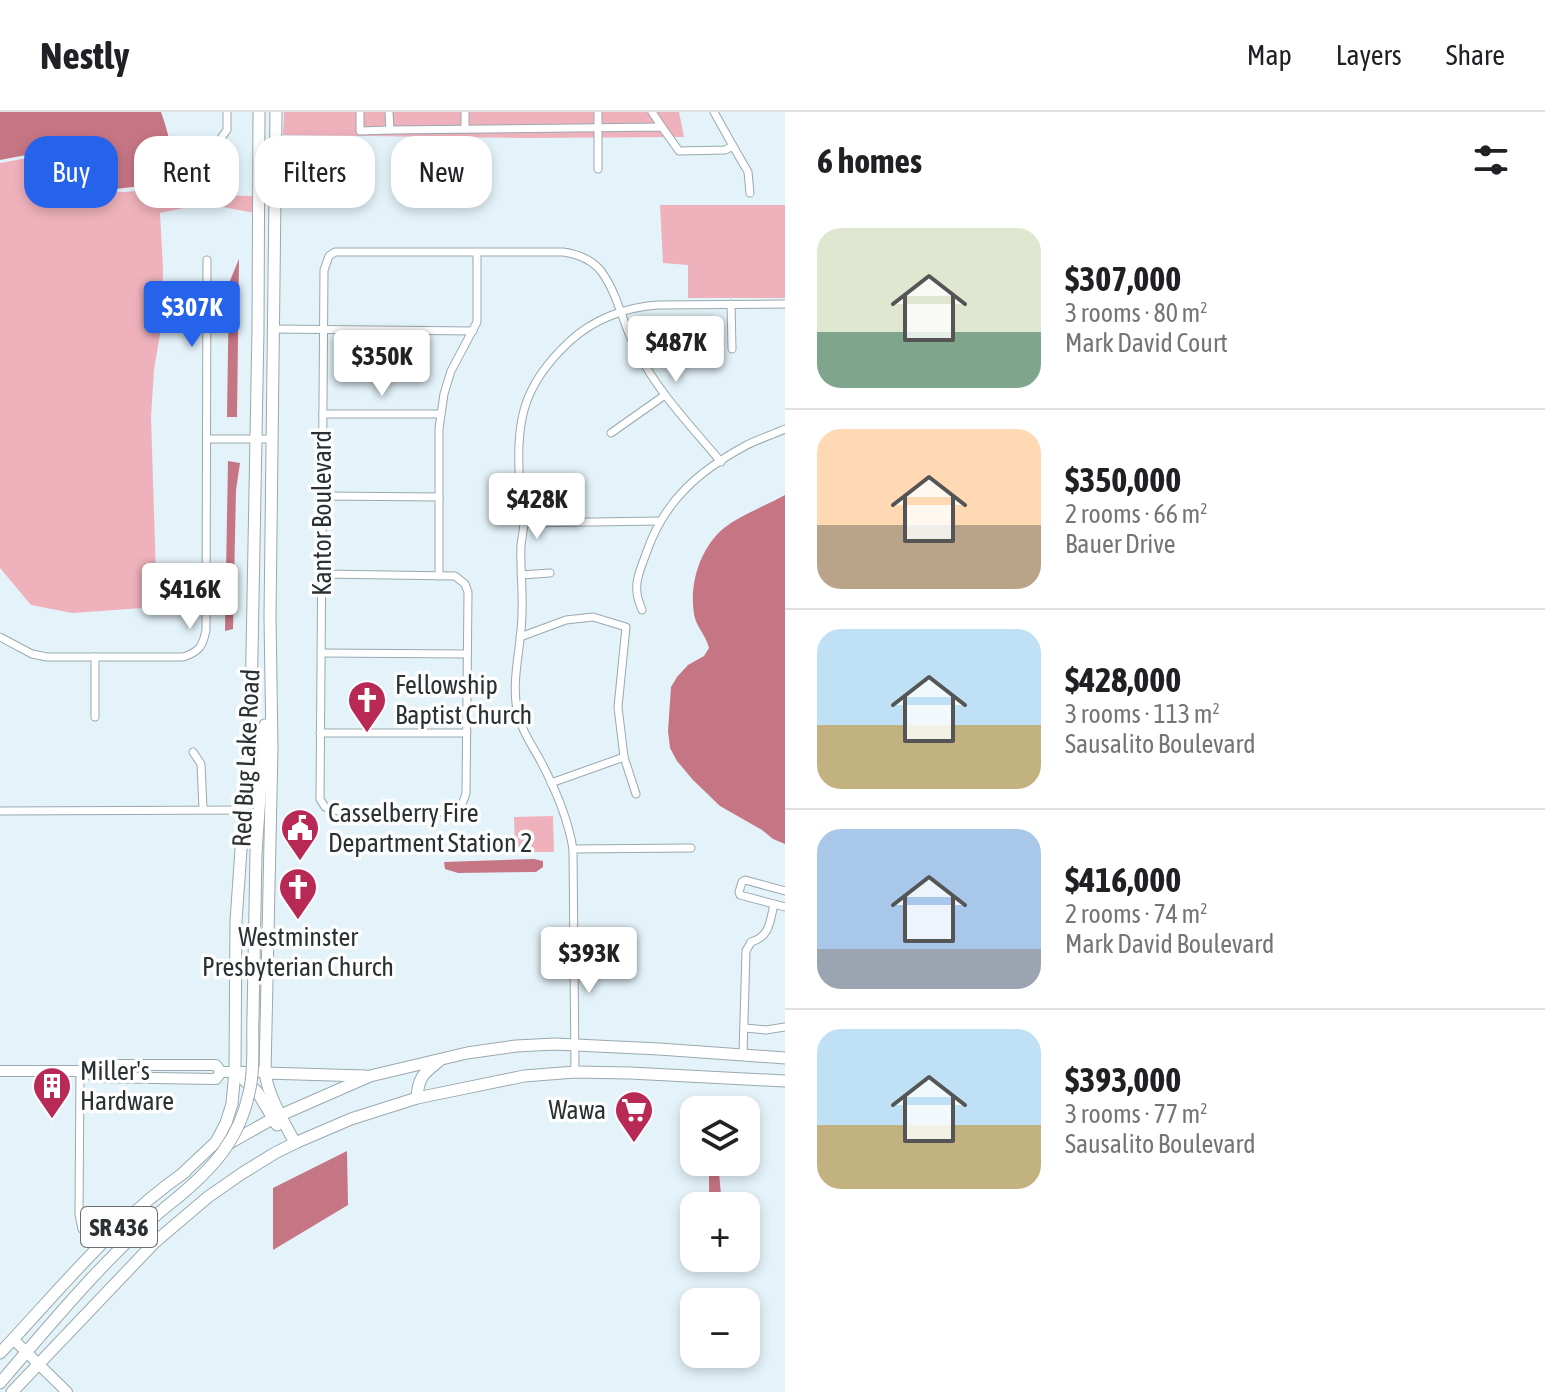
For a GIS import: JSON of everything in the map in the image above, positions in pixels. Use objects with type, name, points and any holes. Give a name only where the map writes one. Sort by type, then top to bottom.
[{"type":"main road","name":"Red Bug Lake Road","points":[[259,112],[251,707],[236,921],[235,1071],[277,1116]]},
{"type":"main road","name":"Red Bug Lake Road","points":[[276,112],[271,439],[272,748],[265,1073],[277,1116],[292,1145]]},
{"type":"main road","points":[[258,232],[263,241],[263,312],[273,329]]},
{"type":"main road","points":[[0,1383],[105,1265],[158,1213],[202,1177],[239,1128],[250,1090],[256,864],[270,617]]},
{"type":"main road","name":"SR 436","points":[[0,1353],[137,1209],[182,1174],[277,1116],[370,1076],[443,1058],[516,1046],[574,1045],[785,1058]]},
{"type":"main road","points":[[417,1098],[418,1083],[424,1073],[443,1058]]},
{"type":"main road","points":[[182,1174],[216,1142],[226,1123],[232,1104],[235,1071]]},
{"type":"main road","name":"SR 436","points":[[12,1392],[155,1242],[208,1197],[292,1145],[351,1119],[417,1098],[524,1076],[575,1072],[630,1073],[785,1081]]},
{"type":"main road","points":[[265,1073],[370,1076]]},
{"type":"street","points":[[223,136],[227,130],[227,112]]},
{"type":"street","points":[[360,112],[360,131],[662,127]]},
{"type":"street","points":[[389,112],[390,130]]},
{"type":"street","points":[[465,112],[465,129]]},
{"type":"street","points":[[598,112],[598,169]]},
{"type":"street","points":[[652,112],[679,151],[725,150],[733,146]]},
{"type":"street","points":[[714,112],[748,172],[750,193]]},
{"type":"street","name":"Kantor Boulevard","points":[[467,733],[466,793],[460,807],[447,812],[338,811],[325,807],[320,799],[324,270],[329,256],[335,252],[563,252],[583,257],[592,262],[605,278],[634,347],[665,395],[721,462]]},
{"type":"street","points":[[439,576],[439,428],[451,371],[477,322],[477,253]]},
{"type":"street","points":[[0,637],[32,654],[47,657],[183,657],[199,650],[204,643],[207,260]]},
{"type":"street","points":[[731,304],[732,349]]},
{"type":"street","points":[[575,1072],[573,849],[551,783],[527,741],[514,698],[522,613],[521,545],[524,523],[519,439],[527,399],[535,380],[580,332],[598,321],[638,306],[785,304]]},
{"type":"street","points":[[273,329],[473,331]]},
{"type":"street","points":[[611,433],[665,395]]},
{"type":"street","points":[[323,414],[441,414]]},
{"type":"street","points":[[642,610],[636,590],[649,546],[672,503],[685,487],[746,445],[785,429]]},
{"type":"street","points":[[207,439],[271,439]]},
{"type":"street","points":[[323,496],[439,497]]},
{"type":"street","points":[[524,523],[660,521]]},
{"type":"street","points":[[521,575],[550,573]]},
{"type":"street","points":[[320,733],[467,733],[468,592],[461,579],[455,576],[322,574]]},
{"type":"street","points":[[520,637],[566,620],[593,617],[626,627],[618,707],[624,757],[636,794]]},
{"type":"street","points":[[321,653],[467,654]]},
{"type":"street","points":[[95,657],[95,717]]},
{"type":"street","points":[[193,752],[201,764],[203,809]]},
{"type":"street","points":[[551,783],[624,757]]},
{"type":"street","points":[[0,811],[245,810]]},
{"type":"street","points":[[573,849],[691,848]]},
{"type":"street","points":[[785,891],[745,880],[739,892],[740,895],[785,907]]},
{"type":"street","points":[[743,1054],[746,951],[751,942],[761,939],[767,932],[774,904]]},
{"type":"street","points":[[745,1028],[766,1030],[785,1027]]},
{"type":"street","points":[[0,1071],[84,1071],[94,1077],[156,1079],[216,1079],[221,1072],[235,1071],[265,1073]]},
{"type":"street","points":[[84,1071],[79,1214],[82,1229],[100,1247]]},
{"type":"street","points":[[13,1339],[67,1392]]},
{"type":"shaded area","points":[[0,112],[161,112],[168,136],[134,136],[134,187],[118,189],[118,136],[24,136],[24,155],[0,160]]},
{"type":"shaded area","points":[[284,112],[679,112],[684,137],[527,138],[283,135]]},
{"type":"shaded area","points":[[24,159],[24,208],[118,208],[118,191],[134,191],[134,208],[184,208],[160,213],[162,322],[154,370],[151,417],[157,607],[72,613],[31,605],[0,568],[0,163]]},
{"type":"shaded area","points":[[239,196],[254,196],[254,213],[228,208],[239,208]]},
{"type":"shaded area","points":[[660,205],[785,205],[785,298],[688,298],[688,265],[663,263]]},
{"type":"shaded area","points":[[239,259],[237,417],[227,417],[229,283]]},
{"type":"shaded area","points":[[228,461],[240,463],[236,490],[233,629],[225,631]]},
{"type":"shaded area","points":[[785,495],[785,844],[720,806],[693,780],[670,748],[668,731],[671,687],[688,665],[704,656],[709,648],[695,619],[693,603],[695,579],[703,556],[724,528]]},
{"type":"shaded area","points":[[553,816],[554,852],[515,852],[514,817]]},
{"type":"shaded area","points":[[543,861],[543,867],[536,872],[458,873],[445,869],[444,862]]},
{"type":"shaded area","points":[[347,1151],[348,1205],[273,1250],[273,1188]]},
{"type":"shaded area","points":[[709,1176],[719,1176],[721,1192],[709,1192]]},
{"type":"place","name":"Fellowship Baptist Church","points":[[367,734]]},
{"type":"place","name":"Casselberry Fire Department Station 2","points":[[300,862]]},
{"type":"place","name":"Westminster Presbyterian Church","points":[[298,921]]},
{"type":"place","name":"Miller's Hardware","points":[[52,1120]]},
{"type":"place","name":"Wawa","points":[[634,1144]]}]
